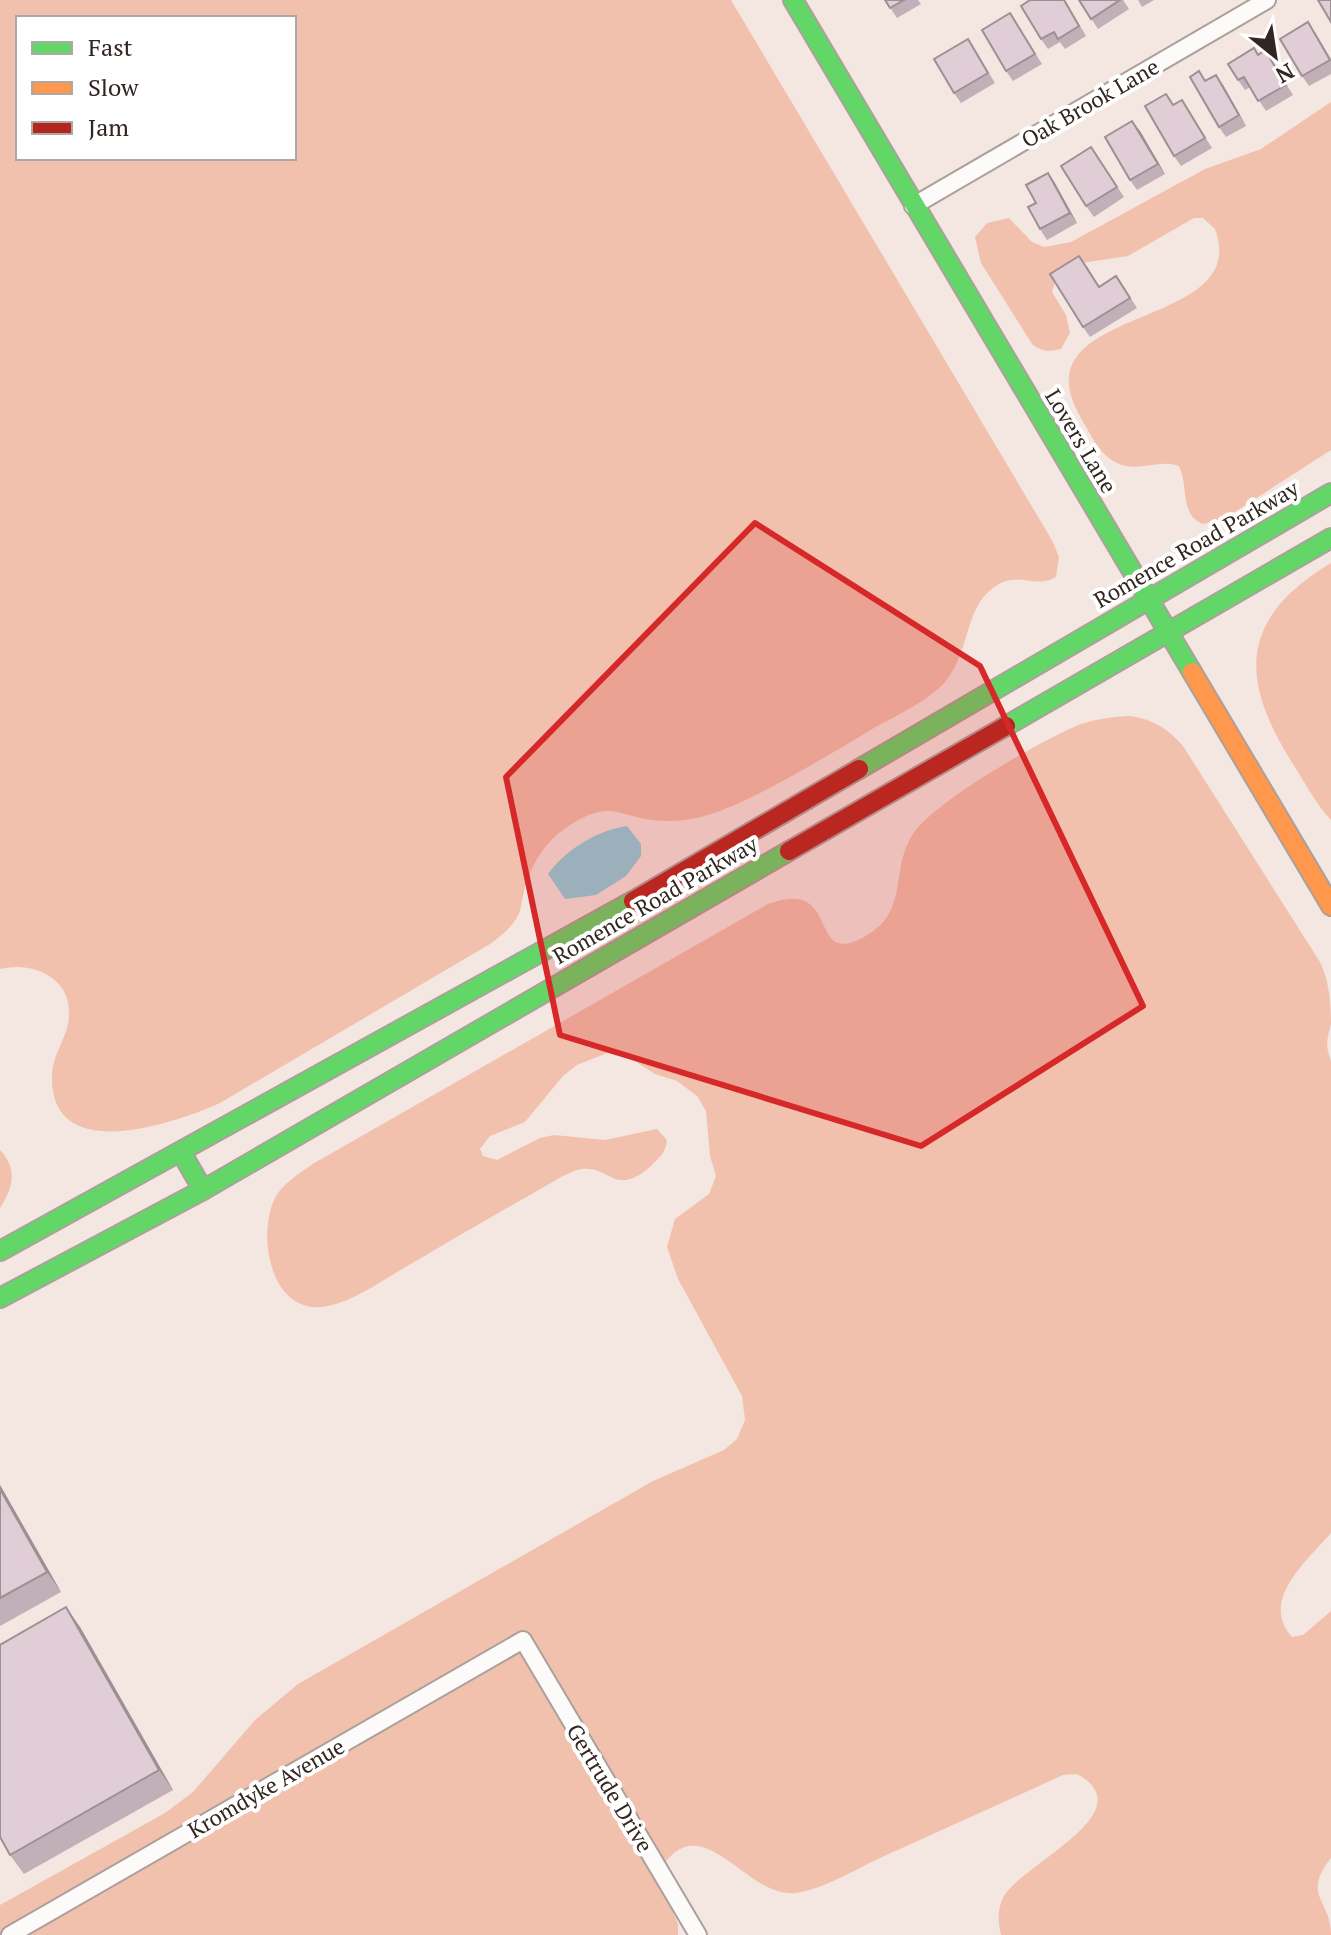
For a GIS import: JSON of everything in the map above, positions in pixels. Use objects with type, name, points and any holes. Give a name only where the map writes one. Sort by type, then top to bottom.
[{"type":"street","name":"Lovers Lane","points":[[793,0],[1331,906]]},
{"type":"street","name":"Oak Brook Lane","points":[[913,206],[1267,0]]},
{"type":"street","name":"Romence Road Parkway","points":[[0,1251],[541,955],[1331,493]]},
{"type":"street","name":"Romence Road Parkway","points":[[0,1298],[203,1190],[1331,538]]},
{"type":"street","points":[[181,1152],[203,1190]]},
{"type":"street","name":"Kromdyke Avenue","points":[[10,1935],[523,1640]]},
{"type":"street","name":"Gertrude Drive","points":[[523,1640],[698,1935]]},
{"type":"highlighted area","points":[[755,523],[980,666],[1143,1006],[921,1146],[560,1035],[506,777]]},
{"type":"shaded area","points":[[0,0],[731,0],[1053,542],[1059,557],[1056,577],[999,584],[979,603],[954,669],[930,696],[752,797],[721,811],[688,820],[650,820],[605,811],[580,819],[555,836],[542,851],[528,877],[518,916],[490,944],[220,1103],[199,1112],[145,1128],[117,1131],[91,1130],[70,1121],[56,1103],[52,1074],[68,1022],[68,1002],[64,991],[47,975],[25,967],[0,969]]},
{"type":"shaded area","points":[[1331,102],[1331,450],[1224,519],[1203,524],[1195,520],[1187,507],[1179,466],[1126,466],[1112,460],[1101,450],[1081,418],[1069,381],[1079,354],[1104,335],[1172,304],[1201,286],[1218,262],[1215,229],[1203,218],[1194,218],[1128,256],[1075,264],[1057,276],[1052,292],[1066,315],[1070,333],[1061,349],[1049,351],[1032,344],[981,263],[975,237],[987,223],[1009,218],[1032,242],[1044,247],[1071,242],[1205,169],[1261,149]]},
{"type":"shaded area","points":[[1331,563],[1331,820],[1275,733],[1257,678],[1257,652],[1264,628],[1279,606],[1301,584]]},
{"type":"shaded area","points":[[1130,716],[1160,726],[1183,746],[1320,962],[1329,992],[1331,1533],[1299,1568],[1284,1595],[1281,1609],[1283,1623],[1292,1637],[1303,1635],[1331,1611],[1331,1858],[1322,1871],[1318,1890],[1331,1935],[1001,1935],[999,1916],[1003,1898],[1013,1885],[1072,1838],[1088,1821],[1097,1805],[1095,1789],[1077,1774],[1063,1775],[807,1891],[777,1891],[724,1857],[706,1848],[690,1846],[673,1854],[657,1875],[678,1924],[678,1935],[0,1935],[0,1905],[165,1813],[193,1792],[255,1720],[298,1684],[653,1481],[724,1450],[737,1439],[745,1420],[742,1396],[678,1279],[667,1247],[675,1219],[709,1194],[716,1176],[710,1156],[706,1111],[697,1096],[677,1081],[655,1074],[624,1054],[607,1053],[577,1065],[563,1076],[525,1122],[490,1136],[480,1149],[483,1156],[497,1160],[540,1138],[554,1135],[605,1140],[657,1129],[667,1140],[662,1154],[651,1166],[639,1175],[621,1180],[591,1169],[572,1172],[349,1299],[328,1306],[309,1306],[293,1300],[281,1287],[268,1252],[267,1233],[269,1214],[282,1188],[311,1165],[768,904],[791,899],[806,902],[816,911],[835,941],[846,944],[864,937],[878,927],[893,905],[901,865],[911,837],[939,808],[986,775],[1059,734],[1089,722]]},
{"type":"shaded area","points":[[0,1150],[9,1164],[12,1179],[0,1208]]},
{"type":"water","points":[[627,826],[641,844],[641,856],[626,876],[596,895],[565,899],[548,874],[555,865],[573,849],[594,837]]},
{"type":"building","points":[[885,0],[904,0],[890,8]]},
{"type":"building","points":[[1030,0],[1064,0],[1079,26],[1058,39],[1054,32],[1041,39],[1021,6]]},
{"type":"building","points":[[1079,0],[1120,0],[1091,19]]},
{"type":"building","points":[[1318,0],[1331,0],[1331,22]]},
{"type":"building","points":[[1010,13],[1035,54],[1006,71],[982,30]]},
{"type":"building","points":[[1308,22],[1330,60],[1302,76],[1280,39]]},
{"type":"building","points":[[968,39],[988,73],[954,93],[934,59]]},
{"type":"building","points":[[1254,48],[1258,55],[1265,50],[1286,85],[1258,101],[1244,77],[1238,80],[1228,64]]},
{"type":"building","points":[[1199,71],[1205,81],[1216,75],[1239,115],[1219,127],[1190,77]]},
{"type":"building","points":[[1166,94],[1173,105],[1182,100],[1205,138],[1174,156],[1145,106]]},
{"type":"building","points":[[1132,121],[1158,164],[1130,180],[1105,137]]},
{"type":"building","points":[[1091,147],[1117,187],[1086,206],[1061,166]]},
{"type":"building","points":[[1048,173],[1070,213],[1040,229],[1028,207],[1036,203],[1026,185]]},
{"type":"building","points":[[1079,256],[1099,287],[1116,276],[1130,298],[1083,327],[1050,274]]},
{"type":"building","points":[[0,1489],[47,1572],[0,1598]]},
{"type":"building","points":[[66,1607],[159,1770],[10,1855],[0,1837],[0,1645]]},
{"type":"traffic: fast","points":[[793,0],[1192,672]]},
{"type":"traffic: fast","points":[[859,769],[1331,493]]},
{"type":"traffic: fast","points":[[1006,726],[1331,538]]},
{"type":"traffic: fast","points":[[0,1298],[203,1190],[789,851]]},
{"type":"traffic: fast","points":[[0,1251],[633,901]]},
{"type":"traffic: fast","points":[[181,1152],[203,1190]]},
{"type":"traffic: slow","points":[[1192,672],[1331,906]]},
{"type":"traffic: jam","points":[[789,851],[1006,726]]},
{"type":"traffic: jam","points":[[633,901],[859,769]]}]
